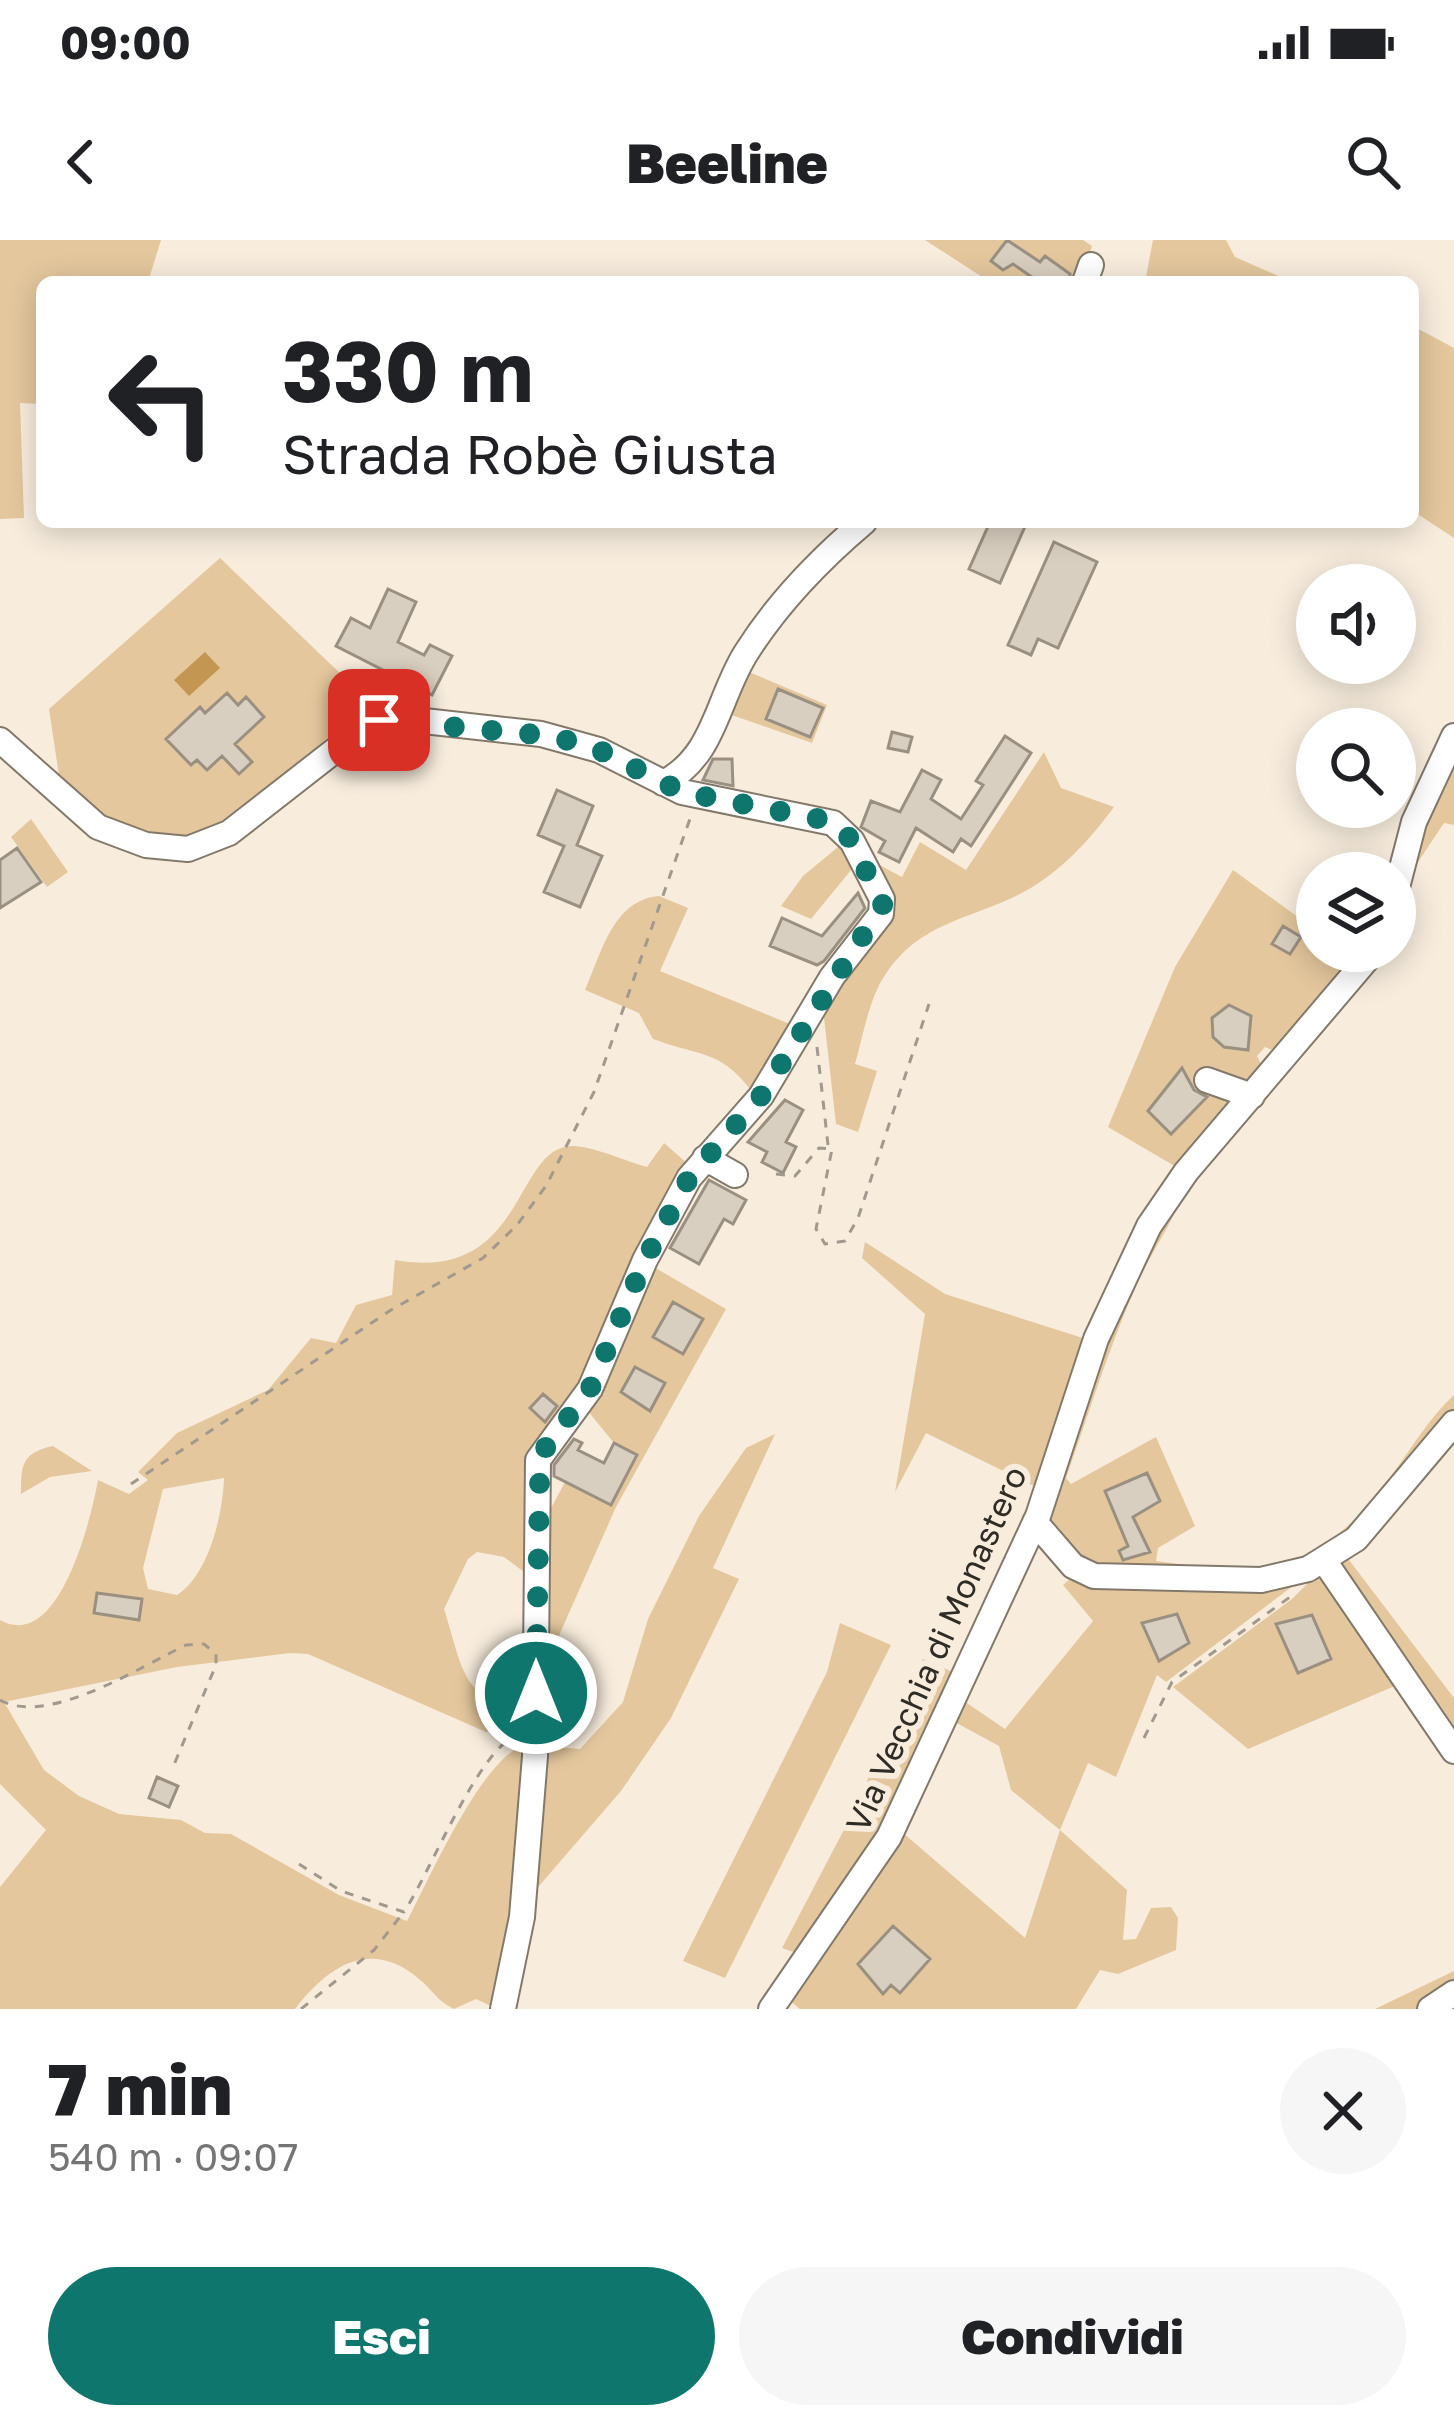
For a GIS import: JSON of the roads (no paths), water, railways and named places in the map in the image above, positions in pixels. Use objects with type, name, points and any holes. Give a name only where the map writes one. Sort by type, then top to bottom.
[{"type":"street","points":[[663,783],[695,763],[741,662],[787,597],[858,528]]},
{"type":"street","points":[[0,740],[81,816],[125,839],[170,848],[215,842],[351,734],[379,720],[553,736],[599,750],[663,783],[703,797],[833,823],[864,863],[882,910],[812,1010],[748,1114],[705,1158],[651,1248],[583,1401],[538,1460],[536,1734],[524,1905],[503,2009]]},
{"type":"street","points":[[1406,852],[1414,822],[1454,736]]},
{"type":"street","name":"Via Vecchia di Monastero","points":[[771,2009],[880,1856],[1035,1522],[1090,1354],[1130,1261],[1170,1192],[1356,972]]},
{"type":"street","points":[[1207,1080],[1252,1096]]},
{"type":"street","points":[[705,1158],[735,1174]]},
{"type":"street","points":[[1035,1522],[1072,1566],[1107,1578],[1268,1579],[1325,1562],[1356,1539],[1454,1424]]},
{"type":"street","points":[[1325,1562],[1454,1751]]},
{"type":"street","points":[[1430,2009],[1454,1993]]}]
